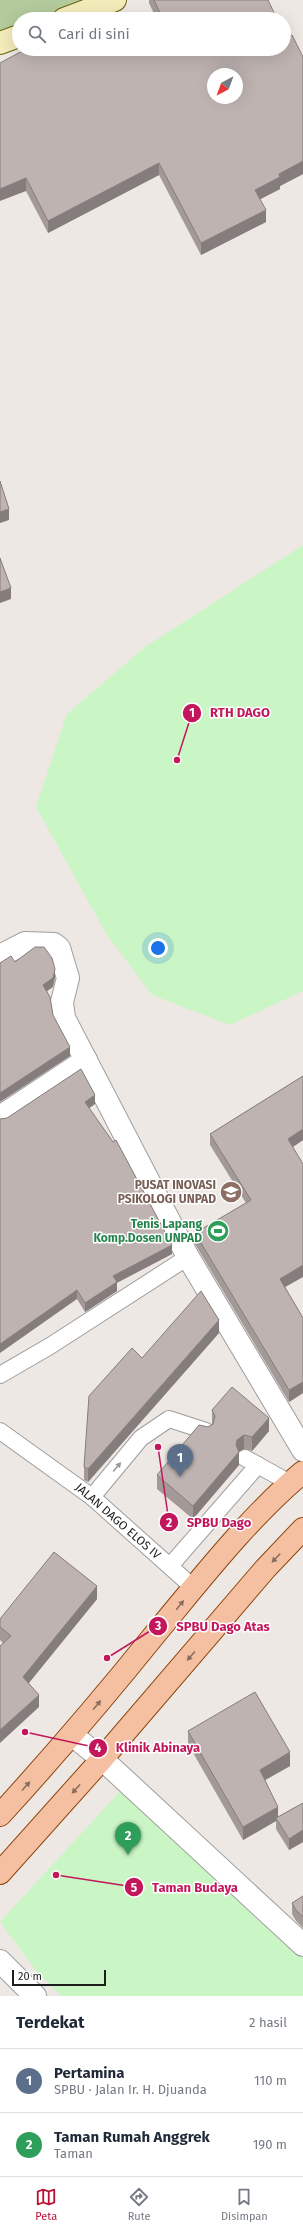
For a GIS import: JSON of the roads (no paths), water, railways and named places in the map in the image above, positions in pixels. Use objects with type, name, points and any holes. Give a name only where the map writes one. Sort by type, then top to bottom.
[{"type":"main road","points":[[0,1815],[72,1735],[194,1588],[260,1512],[296,1477]]},
{"type":"main road","points":[[0,1873],[102,1759],[265,1570],[303,1529]]},
{"type":"street","points":[[83,12],[115,0]]},
{"type":"street","points":[[0,43],[12,39]]},
{"type":"street","points":[[0,956],[25,942],[54,944],[59,948],[68,978],[62,1002],[64,1018],[188,1257],[303,1450]]},
{"type":"street","points":[[0,1117],[86,1060]]},
{"type":"street","points":[[72,1735],[102,1759],[303,1945]]},
{"type":"street","points":[[0,1962],[34,1996]]},
{"type":"lane","points":[[0,1374],[50,1346],[188,1257]]},
{"type":"lane","points":[[92,1497],[141,1438],[169,1419],[206,1431]]},
{"type":"lane","name":"JALAN DAGO ELOS IV","points":[[0,1431],[92,1497],[194,1588]]},
{"type":"lane","points":[[170,1566],[252,1461],[296,1477]]},
{"type":"place","name":"RTH DAGO","points":[[177,760]]},
{"type":"place","name":"PUSAT INOVASI PSIKOLOGI UNPAD","points":[[231,1192]]},
{"type":"place","name":"Tenis Lapang Komp.Dosen UNPAD","points":[[218,1231]]},
{"type":"place","name":"SPBU Dago","points":[[158,1447]]},
{"type":"place","name":"Pertamina","points":[[180,1477]]},
{"type":"place","name":"SPBU Dago Atas","points":[[107,1658]]},
{"type":"place","name":"Klinik Abinaya","points":[[25,1732]]},
{"type":"place","name":"Taman Rumah Anggrek","points":[[128,1855]]},
{"type":"place","name":"Taman Budaya","points":[[56,1875]]}]
